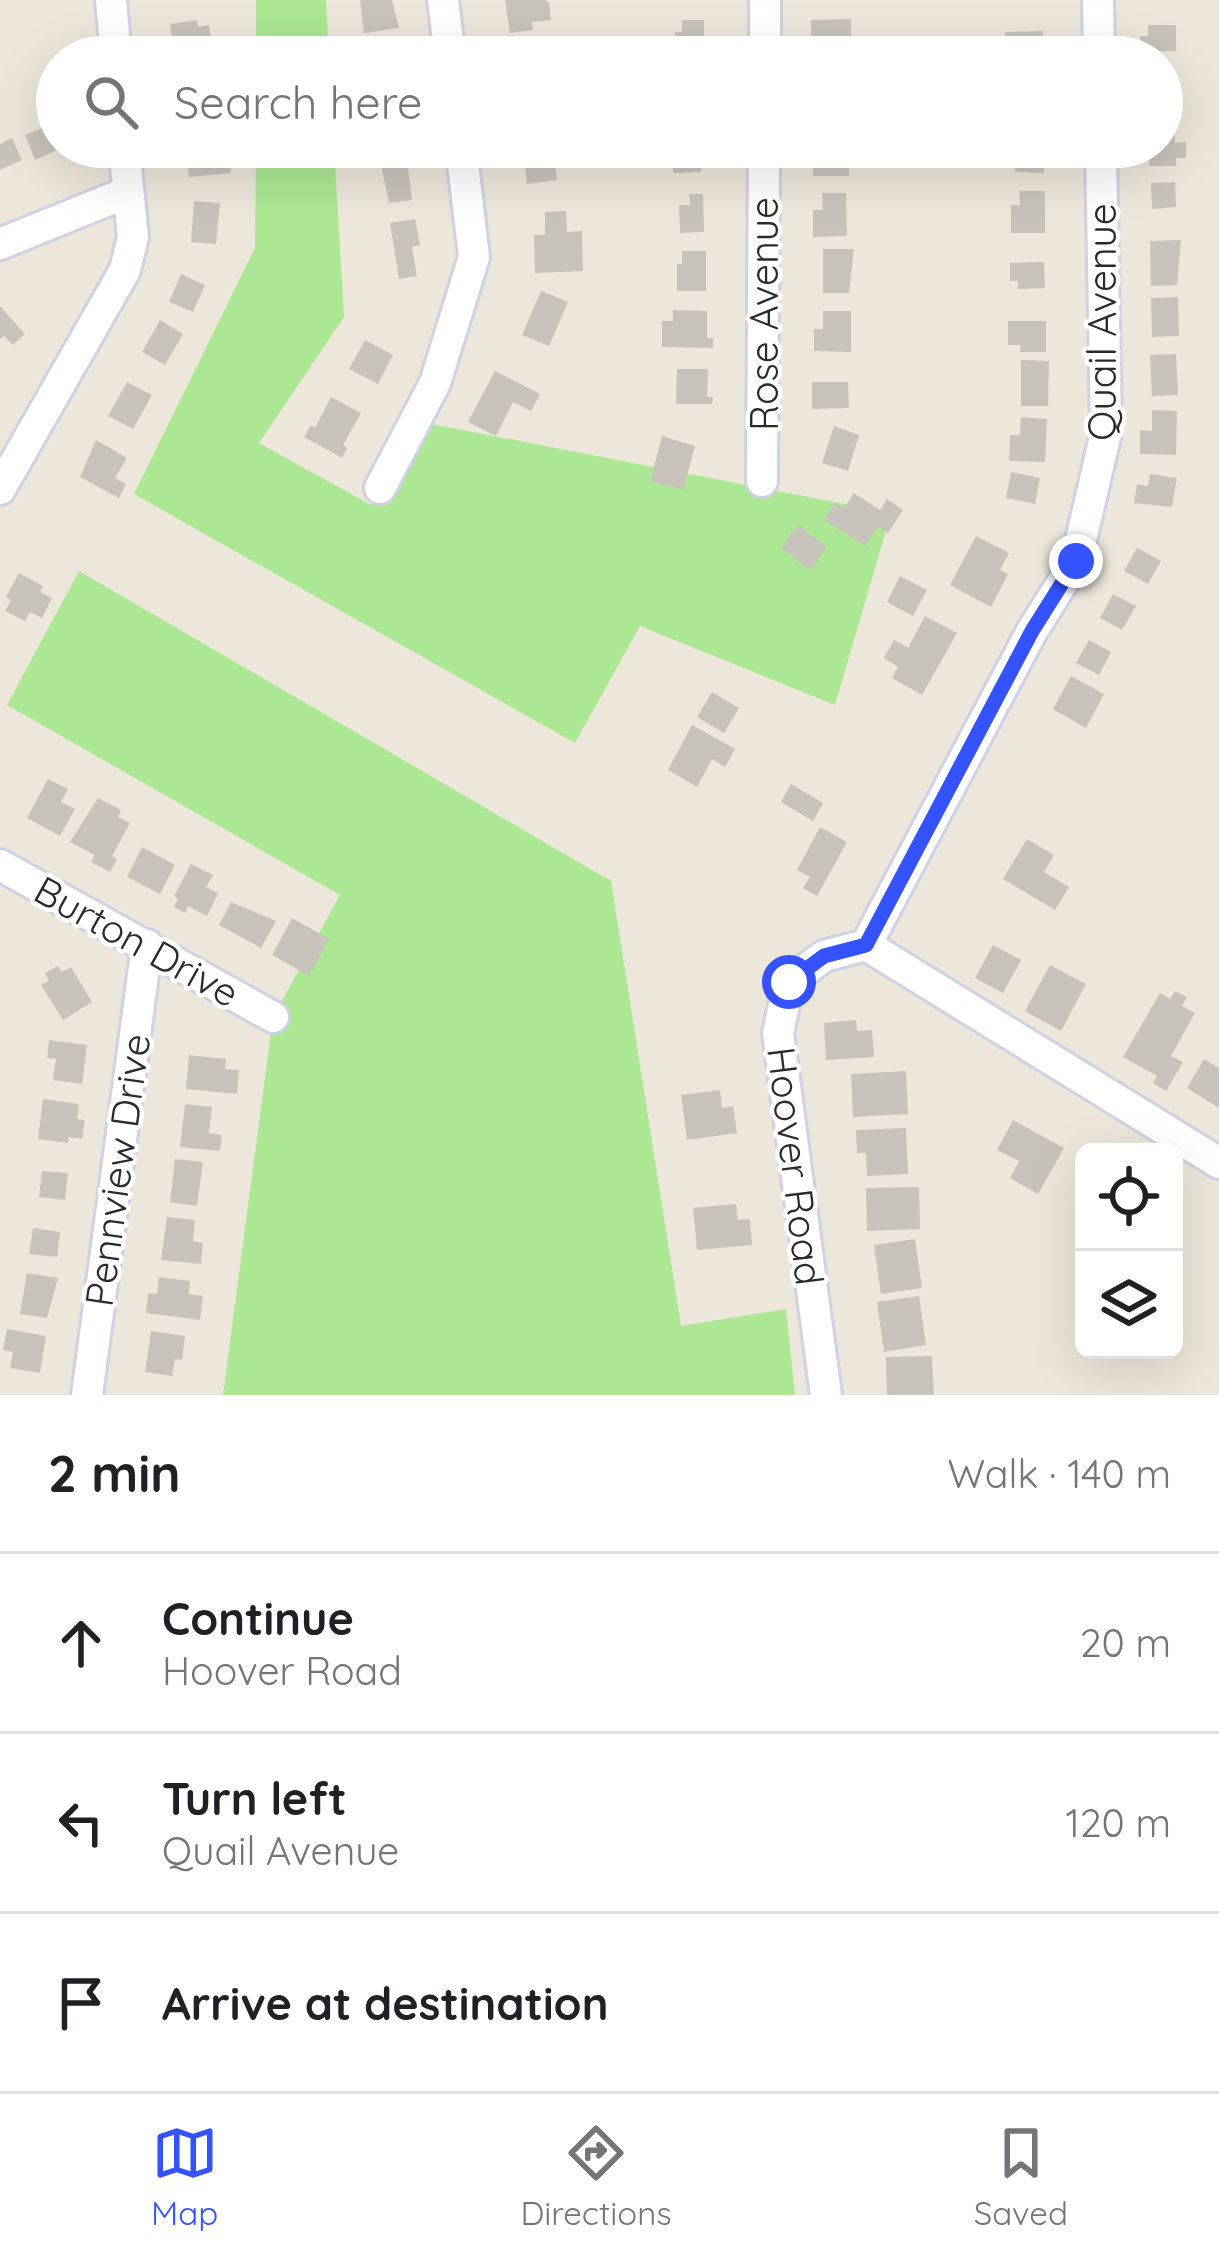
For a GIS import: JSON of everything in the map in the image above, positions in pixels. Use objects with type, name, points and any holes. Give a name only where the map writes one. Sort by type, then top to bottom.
[{"type":"street","points":[[111,0],[114,36]]},
{"type":"street","points":[[443,0],[447,36]]},
{"type":"street","points":[[765,0],[765,36]]},
{"type":"street","points":[[1098,0],[1099,36]]},
{"type":"street","points":[[0,489],[125,270],[133,237],[126,168]]},
{"type":"street","points":[[380,488],[435,383],[474,257],[463,168]]},
{"type":"street","name":"Rose Avenue","points":[[762,481],[764,168]]},
{"type":"street","name":"Quail Avenue","points":[[866,945],[1032,631],[1076,561],[1106,433],[1101,168]]},
{"type":"street","points":[[0,244],[128,192]]},
{"type":"street","name":"Burton Drive","points":[[0,865],[273,1017]]},
{"type":"street","name":"Pennview Drive","points":[[87,1395],[147,945]]},
{"type":"street","points":[[866,945],[1219,1163]]},
{"type":"street","name":"Hoover Road","points":[[826,1395],[778,1033],[789,982],[824,956],[866,945]]},
{"type":"green space","points":[[256,0],[326,0],[328,36],[256,36]]},
{"type":"green space","points":[[256,168],[335,168],[344,317],[259,443],[371,505],[416,421],[891,513],[835,705],[640,626],[575,743],[134,494],[255,248]]},
{"type":"green space","points":[[79,571],[611,881],[681,1326],[786,1309],[795,1395],[223,1395],[273,1017],[340,895],[7,705]]},
{"type":"building","points":[[360,0],[392,0],[399,28],[364,33]]},
{"type":"building","points":[[505,0],[549,2],[551,20],[532,22],[533,30],[510,33]]},
{"type":"building","points":[[851,19],[851,36],[811,36],[811,20]]},
{"type":"building","points":[[197,20],[198,27],[209,25],[211,36],[171,36],[170,24]]},
{"type":"building","points":[[682,20],[704,20],[704,36],[675,36],[682,32]]},
{"type":"building","points":[[1148,25],[1176,25],[1176,36],[1148,36]]},
{"type":"building","points":[[1043,31],[1043,36],[1005,36],[1005,32]]},
{"type":"building","points":[[36,131],[35,160],[25,135]]},
{"type":"building","points":[[12,138],[22,160],[0,170],[0,144]]},
{"type":"building","points":[[188,168],[231,168],[231,173],[189,177]]},
{"type":"building","points":[[382,168],[408,168],[412,200],[389,203]]},
{"type":"building","points":[[525,168],[556,168],[557,180],[527,184]]},
{"type":"building","points":[[673,168],[701,168],[701,172],[673,173]]},
{"type":"building","points":[[813,168],[849,168],[849,176],[813,176]]},
{"type":"building","points":[[1015,168],[1044,168],[1044,173],[1015,172]]},
{"type":"building","points":[[1175,182],[1176,207],[1152,209],[1151,183]]},
{"type":"building","points":[[1019,191],[1045,191],[1045,233],[1011,233],[1011,205],[1020,205]]},
{"type":"building","points":[[822,193],[846,193],[847,236],[813,237],[813,210],[823,210]]},
{"type":"building","points":[[689,194],[703,194],[704,232],[680,233],[679,205],[690,205]]},
{"type":"building","points":[[194,201],[220,203],[216,244],[191,242]]},
{"type":"building","points":[[566,211],[567,232],[582,231],[583,271],[535,273],[534,235],[545,235],[545,212]]},
{"type":"building","points":[[415,219],[420,245],[412,247],[417,276],[399,279],[390,223]]},
{"type":"building","points":[[1181,240],[1177,285],[1151,286],[1150,241]]},
{"type":"building","points":[[823,249],[854,249],[849,293],[823,293]]},
{"type":"building","points":[[682,251],[706,251],[706,291],[677,291]]},
{"type":"building","points":[[1044,262],[1045,288],[1018,289],[1018,281],[1010,281],[1010,263]]},
{"type":"building","points":[[181,274],[205,285],[193,312],[169,302]]},
{"type":"building","points":[[541,291],[568,302],[549,346],[522,335]]},
{"type":"building","points":[[1178,297],[1179,336],[1152,337],[1151,298]]},
{"type":"building","points":[[0,306],[25,334],[13,345],[4,336],[0,339]]},
{"type":"building","points":[[673,310],[707,311],[707,338],[713,338],[713,348],[662,347],[662,321],[673,321]]},
{"type":"building","points":[[823,311],[851,311],[851,352],[814,351],[814,329],[823,329]]},
{"type":"building","points":[[160,320],[183,334],[165,365],[142,352]]},
{"type":"building","points":[[1008,321],[1046,321],[1046,352],[1020,352],[1021,345],[1008,345]]},
{"type":"building","points":[[365,340],[393,355],[378,384],[349,369]]},
{"type":"building","points":[[1176,354],[1178,395],[1152,396],[1150,355]]},
{"type":"building","points":[[1021,360],[1049,361],[1048,406],[1021,406]]},
{"type":"building","points":[[677,369],[708,369],[707,397],[713,397],[712,404],[676,404]]},
{"type":"building","points":[[495,371],[540,394],[531,411],[513,402],[496,436],[468,422]]},
{"type":"building","points":[[127,382],[152,395],[133,429],[108,416]]},
{"type":"building","points":[[812,382],[848,382],[849,408],[812,409]]},
{"type":"building","points":[[331,397],[361,413],[343,445],[347,448],[342,458],[304,437],[311,425],[315,428]]},
{"type":"building","points":[[1152,410],[1177,411],[1176,455],[1140,454],[1140,430],[1152,431]]},
{"type":"building","points":[[1021,417],[1047,419],[1045,462],[1009,461],[1010,435],[1020,435]]},
{"type":"building","points":[[834,426],[859,435],[848,471],[822,463]]},
{"type":"building","points":[[662,436],[695,446],[683,490],[650,481]]},
{"type":"building","points":[[96,440],[127,458],[115,478],[126,484],[119,498],[80,477]]},
{"type":"building","points":[[1011,472],[1040,478],[1035,504],[1006,498]]},
{"type":"building","points":[[1150,474],[1177,478],[1172,507],[1134,503],[1137,484],[1148,486]]},
{"type":"building","points":[[854,493],[880,510],[887,499],[903,510],[888,533],[878,527],[865,546],[824,520],[835,503],[844,508]]},
{"type":"building","points":[[798,525],[827,547],[810,570],[781,548]]},
{"type":"building","points":[[976,536],[1009,553],[1000,570],[1008,574],[991,607],[950,585]]},
{"type":"building","points":[[1137,548],[1161,561],[1148,584],[1124,571]]},
{"type":"building","points":[[19,573],[43,586],[40,592],[52,598],[42,618],[30,612],[25,621],[5,611],[11,600],[6,597]]},
{"type":"building","points":[[900,576],[927,590],[913,616],[887,602]]},
{"type":"building","points":[[1113,594],[1136,606],[1122,630],[1100,618]]},
{"type":"building","points":[[925,616],[957,633],[922,695],[892,678],[898,667],[884,658],[894,640],[908,648]]},
{"type":"building","points":[[1089,640],[1111,652],[1099,675],[1076,663]]},
{"type":"building","points":[[1071,676],[1104,694],[1086,728],[1053,709]]},
{"type":"building","points":[[712,692],[739,708],[724,733],[697,717]]},
{"type":"building","points":[[692,725],[735,749],[725,767],[712,759],[697,787],[668,770]]},
{"type":"building","points":[[48,779],[68,789],[61,802],[75,809],[60,836],[27,818]]},
{"type":"building","points":[[791,784],[823,803],[813,821],[781,802]]},
{"type":"building","points":[[98,798],[121,810],[118,817],[130,823],[112,856],[117,859],[110,872],[91,862],[95,855],[70,842]]},
{"type":"building","points":[[820,827],[847,842],[817,896],[803,888],[810,877],[797,870]]},
{"type":"building","points":[[1027,839],[1054,855],[1044,872],[1069,887],[1055,910],[1003,879]]},
{"type":"building","points":[[142,847],[175,865],[160,894],[127,877]]},
{"type":"building","points":[[191,864],[213,875],[206,887],[218,893],[207,916],[188,906],[185,913],[174,907],[178,898],[174,896]]},
{"type":"building","points":[[231,902],[276,921],[261,948],[219,925]]},
{"type":"building","points":[[292,918],[329,939],[309,976],[272,955]]},
{"type":"building","points":[[993,945],[1021,960],[1003,993],[975,978]]},
{"type":"building","points":[[1050,965],[1086,984],[1061,1031],[1025,1011]]},
{"type":"building","points":[[58,966],[62,972],[71,967],[92,1002],[63,1020],[41,985],[49,981],[45,973]]},
{"type":"building","points":[[1175,991],[1187,997],[1182,1006],[1195,1013],[1171,1056],[1183,1062],[1166,1091],[1153,1083],[1157,1076],[1123,1057],[1160,993],[1170,999]]},
{"type":"building","points":[[856,1020],[857,1031],[872,1030],[874,1057],[826,1060],[824,1023]]},
{"type":"building","points":[[49,1040],[87,1045],[82,1084],[53,1080],[56,1059],[47,1058]]},
{"type":"building","points":[[189,1055],[226,1059],[225,1069],[239,1070],[237,1094],[186,1089]]},
{"type":"building","points":[[1204,1059],[1219,1068],[1219,1108],[1187,1088]]},
{"type":"building","points":[[906,1071],[908,1114],[853,1117],[851,1074]]},
{"type":"building","points":[[720,1090],[722,1108],[733,1106],[737,1133],[687,1140],[681,1095]]},
{"type":"building","points":[[43,1099],[79,1104],[77,1119],[85,1120],[82,1139],[69,1137],[68,1143],[38,1139]]},
{"type":"building","points":[[185,1104],[212,1107],[209,1133],[222,1135],[220,1151],[180,1147]]},
{"type":"building","points":[[1013,1120],[1064,1148],[1038,1194],[1010,1178],[1019,1161],[997,1150]]},
{"type":"building","points":[[906,1128],[908,1174],[867,1176],[866,1153],[857,1153],[856,1130]]},
{"type":"building","points":[[175,1159],[203,1162],[197,1206],[170,1202]]},
{"type":"building","points":[[42,1171],[68,1173],[65,1200],[39,1197]]},
{"type":"building","points":[[919,1187],[920,1229],[867,1231],[866,1188]]},
{"type":"building","points":[[736,1204],[738,1220],[750,1219],[752,1245],[697,1250],[693,1208]]},
{"type":"building","points":[[167,1217],[195,1220],[193,1241],[203,1243],[201,1264],[161,1260]]},
{"type":"building","points":[[33,1228],[60,1232],[57,1257],[29,1254]]},
{"type":"building","points":[[915,1239],[922,1288],[881,1294],[874,1245]]},
{"type":"building","points":[[27,1273],[58,1278],[47,1318],[20,1314]]},
{"type":"building","points":[[159,1277],[190,1281],[189,1294],[203,1296],[200,1320],[146,1313],[148,1293],[157,1294]]},
{"type":"building","points":[[919,1296],[926,1345],[884,1352],[877,1302]]},
{"type":"building","points":[[7,1329],[46,1336],[40,1373],[10,1368],[13,1352],[3,1350]]},
{"type":"building","points":[[151,1331],[185,1336],[182,1360],[175,1359],[172,1376],[145,1372]]},
{"type":"building","points":[[932,1356],[934,1395],[887,1395],[886,1357]]},
{"type":"route","points":[[789,982],[824,956],[866,945],[1032,631],[1076,561]]}]
